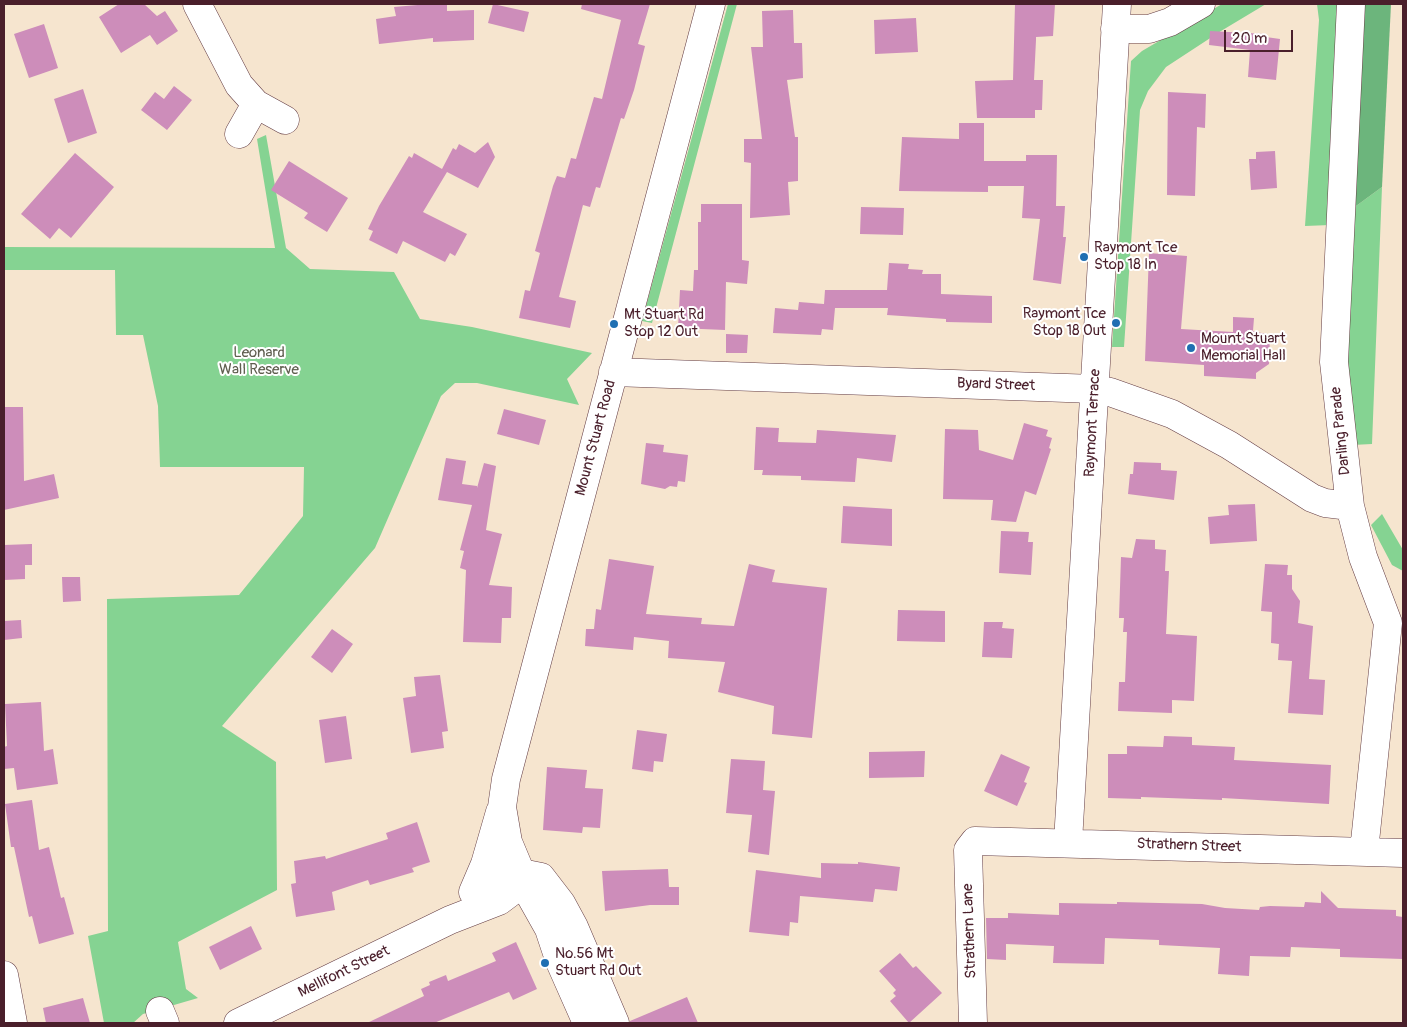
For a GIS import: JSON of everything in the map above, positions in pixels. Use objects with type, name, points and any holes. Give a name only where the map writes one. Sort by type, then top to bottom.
[{"type":"street","points":[[198,4],[239,85],[256,104],[285,120]]},
{"type":"street","name":"Mount Stuart Road","points":[[587,1023],[560,962],[549,929],[531,897],[508,842],[502,807],[506,780],[711,4]]},
{"type":"street","points":[[1116,17],[1149,29],[1170,22],[1201,4]]},
{"type":"street","name":"Darling Parade","points":[[1350,4],[1334,362],[1350,506],[1363,557],[1396,621],[1364,851]]},
{"type":"street","name":"Raymont Terrace","points":[[1068,842],[1116,17]]},
{"type":"street","points":[[238,134],[256,104]]},
{"type":"street","name":"Byard Street","points":[[613,372],[1095,389],[1110,392],[1172,414],[1229,445],[1312,498],[1326,503],[1350,506]]},
{"type":"street","name":"Mellifont Street","points":[[476,889],[502,807]]},
{"type":"street","name":"Strathern Street","points":[[975,841],[1068,842],[1403,853]]},
{"type":"street","name":"Strathern Lane","points":[[973,1023],[968,850],[975,841]]},
{"type":"street","name":"Mellifont Street","points":[[238,1023],[450,920],[499,901],[515,889],[522,872],[506,870],[492,876],[476,889],[450,920]]},
{"type":"street","points":[[522,872],[541,876],[561,903],[574,927],[615,1023]]},
{"type":"street","points":[[4,975],[13,1023]]},
{"type":"green space","points":[[728,4],[737,4],[652,323],[642,321]]},
{"type":"green space","points":[[1222,4],[1266,4],[1166,67],[1148,91],[1140,110],[1124,347],[1112,347],[1131,61],[1142,51]]},
{"type":"green space","points":[[1317,4],[1340,4],[1330,225],[1305,226],[1319,20]]},
{"type":"green space","points":[[1362,4],[1391,4],[1382,187],[1352,209]]},
{"type":"green space","name":"Leonard Wall Reserve","points":[[266,135],[286,248],[310,269],[394,272],[420,319],[472,327],[592,353],[567,379],[579,405],[477,383],[455,383],[441,396],[375,548],[222,726],[276,762],[277,890],[178,942],[186,989],[198,998],[143,1014],[133,1023],[104,1023],[88,936],[108,931],[107,599],[239,595],[303,516],[304,467],[160,467],[158,406],[143,335],[116,335],[115,270],[4,270],[4,247],[275,248],[257,139]]},
{"type":"green space","points":[[1382,187],[1372,444],[1352,445],[1346,384],[1352,209]]},
{"type":"green space","points":[[1382,514],[1403,550],[1403,571],[1392,565],[1371,525]]},
{"type":"building","points":[[119,4],[144,4],[157,16],[165,11],[178,31],[157,45],[150,35],[121,53],[99,17]]},
{"type":"building","points":[[447,4],[447,11],[474,10],[474,40],[433,42],[433,38],[379,44],[376,19],[396,16],[394,7]]},
{"type":"building","points":[[493,4],[529,12],[524,32],[488,23]]},
{"type":"building","points":[[582,4],[650,4],[638,44],[645,46],[634,90],[624,119],[621,118],[600,188],[596,187],[590,207],[583,205],[559,297],[576,301],[570,328],[519,318],[525,290],[530,291],[540,253],[535,251],[553,186],[557,176],[565,178],[571,158],[576,159],[594,97],[602,99],[621,20],[581,9]]},
{"type":"building","points":[[1015,4],[1055,4],[1053,36],[1036,37],[1034,80],[1043,80],[1042,110],[1035,110],[1035,118],[977,118],[975,81],[1013,80]]},
{"type":"building","points":[[793,10],[794,43],[802,43],[803,78],[787,80],[795,137],[798,137],[798,181],[788,182],[790,215],[750,218],[751,163],[744,162],[744,139],[762,139],[751,47],[763,47],[762,11]]},
{"type":"building","points":[[916,18],[918,52],[875,54],[874,20]]},
{"type":"building","points":[[44,24],[58,68],[29,78],[14,34]]},
{"type":"building","points":[[1210,31],[1266,34],[1266,37],[1280,39],[1276,80],[1248,77],[1250,50],[1209,45]]},
{"type":"building","points":[[174,86],[192,100],[167,130],[141,110],[155,92],[164,99]]},
{"type":"building","points":[[83,89],[97,133],[68,143],[54,99]]},
{"type":"building","points":[[1168,92],[1206,94],[1205,128],[1197,127],[1195,196],[1167,195]]},
{"type":"building","points":[[959,123],[984,123],[984,161],[1026,161],[1026,155],[1057,155],[1056,206],[1065,206],[1063,237],[1066,237],[1061,284],[1033,280],[1040,219],[1022,218],[1024,186],[988,186],[988,192],[899,191],[902,137],[959,139]]},
{"type":"building","points":[[488,142],[495,157],[478,188],[447,172],[423,212],[467,234],[455,256],[450,253],[445,262],[403,241],[397,254],[369,240],[373,231],[368,229],[379,206],[409,156],[412,158],[414,153],[442,169],[453,148],[456,150],[459,144],[475,153]]},
{"type":"building","points":[[1275,151],[1277,188],[1251,190],[1249,159],[1256,159],[1256,152]]},
{"type":"building","points":[[75,153],[114,187],[71,238],[59,228],[50,239],[21,214]]},
{"type":"building","points":[[289,161],[348,198],[327,232],[304,218],[308,213],[271,190]]},
{"type":"building","points":[[701,204],[742,204],[742,260],[749,261],[747,284],[726,282],[725,330],[678,328],[680,290],[693,291],[694,270],[698,270],[698,222],[701,222]]},
{"type":"building","points":[[861,207],[904,208],[903,235],[860,234]]},
{"type":"building","points":[[1149,253],[1187,256],[1181,329],[1233,332],[1233,317],[1254,318],[1253,331],[1270,335],[1269,364],[1256,373],[1256,379],[1204,376],[1204,365],[1145,361]]},
{"type":"building","points":[[889,263],[909,264],[908,269],[923,270],[922,274],[941,274],[941,294],[992,296],[992,323],[946,322],[946,319],[887,315],[888,308],[835,308],[833,330],[822,329],[821,335],[773,333],[775,308],[798,310],[799,302],[824,304],[825,290],[887,290]]},
{"type":"building","points":[[726,334],[748,335],[747,353],[726,353]]},
{"type":"building","points":[[4,407],[23,407],[24,481],[54,474],[59,498],[4,510]]},
{"type":"building","points":[[504,409],[546,420],[539,445],[497,434]]},
{"type":"building","points":[[1024,423],[1048,430],[1046,436],[1052,438],[1049,448],[1051,449],[1036,495],[1025,491],[1016,522],[991,520],[993,500],[943,499],[945,429],[978,430],[979,450],[1013,460]]},
{"type":"building","points":[[756,427],[779,428],[778,442],[816,443],[817,430],[896,435],[892,462],[857,458],[855,482],[801,480],[801,476],[762,475],[763,470],[754,470]]},
{"type":"building","points":[[646,443],[664,445],[663,452],[688,455],[685,482],[678,481],[677,487],[670,486],[665,489],[641,484]]},
{"type":"building","points":[[446,458],[466,461],[462,484],[477,486],[477,488],[484,463],[496,466],[486,530],[502,534],[489,585],[512,587],[511,618],[502,618],[501,643],[463,642],[466,570],[460,568],[464,551],[460,550],[472,505],[438,500]]},
{"type":"building","points":[[1134,462],[1161,463],[1161,470],[1177,471],[1174,500],[1128,494],[1130,474],[1133,474]]},
{"type":"building","points":[[1255,504],[1257,541],[1210,544],[1208,517],[1229,515],[1228,505]]},
{"type":"building","points":[[843,506],[892,509],[892,546],[841,543]]},
{"type":"building","points":[[1001,531],[1029,532],[1028,542],[1033,542],[1031,575],[999,573]]},
{"type":"building","points":[[1136,539],[1155,540],[1155,549],[1166,550],[1165,571],[1169,571],[1166,634],[1197,636],[1194,701],[1172,700],[1172,713],[1118,711],[1119,682],[1125,682],[1127,632],[1123,632],[1124,618],[1119,618],[1121,557],[1132,558]]},
{"type":"building","points":[[32,544],[32,565],[25,565],[25,579],[4,580],[4,545]]},
{"type":"building","points":[[609,559],[654,566],[646,614],[702,618],[701,624],[734,626],[749,564],[775,570],[772,582],[827,588],[812,738],[772,734],[774,706],[718,692],[725,662],[668,658],[669,641],[634,637],[633,650],[585,646],[586,629],[594,629],[596,609],[601,610]]},
{"type":"building","points":[[1265,564],[1288,565],[1287,575],[1292,575],[1292,589],[1300,601],[1298,623],[1313,626],[1309,679],[1325,680],[1323,715],[1288,713],[1292,661],[1278,660],[1279,644],[1271,643],[1272,612],[1261,611]]},
{"type":"building","points":[[62,577],[80,577],[81,601],[63,602]]},
{"type":"building","points":[[898,610],[945,611],[945,642],[897,641]]},
{"type":"building","points":[[21,620],[22,638],[4,640],[4,621]]},
{"type":"building","points":[[984,622],[1003,622],[1002,628],[1014,629],[1012,658],[982,657]]},
{"type":"building","points":[[332,629],[353,644],[332,673],[311,657]]},
{"type":"building","points":[[440,675],[448,731],[442,732],[444,748],[411,753],[403,698],[416,696],[414,677]]},
{"type":"building","points":[[41,702],[44,751],[53,749],[58,784],[17,790],[14,768],[4,769],[4,747],[7,746],[5,704]]},
{"type":"building","points":[[346,716],[352,759],[325,763],[319,720]]},
{"type":"building","points":[[637,730],[667,734],[663,762],[654,761],[653,772],[632,769]]},
{"type":"building","points":[[1164,736],[1192,737],[1192,745],[1235,747],[1234,760],[1331,765],[1329,804],[1222,798],[1222,800],[1141,797],[1141,799],[1108,798],[1108,754],[1127,754],[1127,746],[1163,747]]},
{"type":"building","points":[[925,751],[924,777],[869,778],[869,752]]},
{"type":"building","points":[[1001,754],[1030,767],[1024,782],[1027,783],[1017,806],[984,791]]},
{"type":"building","points":[[731,759],[765,761],[763,790],[775,791],[769,855],[748,852],[752,815],[726,813]]},
{"type":"building","points":[[547,767],[587,770],[585,788],[603,789],[600,828],[583,827],[582,833],[543,830]]},
{"type":"building","points":[[32,800],[39,850],[49,847],[61,898],[64,897],[74,934],[39,944],[32,916],[29,917],[14,847],[11,847],[5,804]]},
{"type":"building","points":[[417,822],[430,862],[412,868],[414,872],[370,885],[368,880],[332,892],[335,910],[296,917],[291,884],[296,883],[294,861],[325,856],[326,859],[388,839],[386,833]]},
{"type":"building","points":[[858,862],[900,867],[897,891],[875,889],[873,902],[800,896],[798,923],[790,922],[789,936],[749,932],[756,870],[821,878],[821,863],[858,864]]},
{"type":"building","points":[[668,869],[669,887],[679,887],[679,905],[650,905],[605,911],[602,871]]},
{"type":"building","points":[[1321,891],[1338,908],[1396,910],[1396,916],[1403,917],[1403,959],[1340,957],[1340,949],[1291,947],[1290,957],[1250,956],[1249,976],[1218,974],[1220,948],[1159,945],[1159,940],[1105,938],[1104,964],[1053,963],[1054,946],[1006,944],[1006,960],[987,959],[986,918],[1008,918],[1008,913],[1059,915],[1059,903],[1202,904],[1225,908],[1259,910],[1260,907],[1270,906],[1304,907],[1305,902],[1321,903]]},
{"type":"building","points":[[251,926],[262,949],[220,970],[209,947]]},
{"type":"building","points":[[516,942],[537,989],[513,1000],[509,992],[434,1023],[367,1023],[424,996],[421,989],[430,985],[429,982],[446,975],[448,981],[496,961],[492,953]]},
{"type":"building","points":[[900,953],[913,968],[916,966],[942,993],[909,1023],[890,1001],[896,996],[893,993],[896,990],[879,971]]},
{"type":"building","points":[[687,997],[698,1023],[630,1023],[630,1021]]},
{"type":"building","points":[[83,998],[90,1023],[46,1023],[43,1008]]},
{"type":"place","name":"Raymont Tce Stop 18 In","points":[[1084,257]]},
{"type":"place","name":"Raymont Tce Stop 18 Out","points":[[1116,323]]},
{"type":"place","name":"Mt Stuart Rd Stop 12 Out","points":[[614,324]]},
{"type":"place","name":"Mount Stuart Memorial Hall","points":[[1191,348]]},
{"type":"place","name":"No.56 Mt Stuart Rd Out","points":[[545,963]]}]
